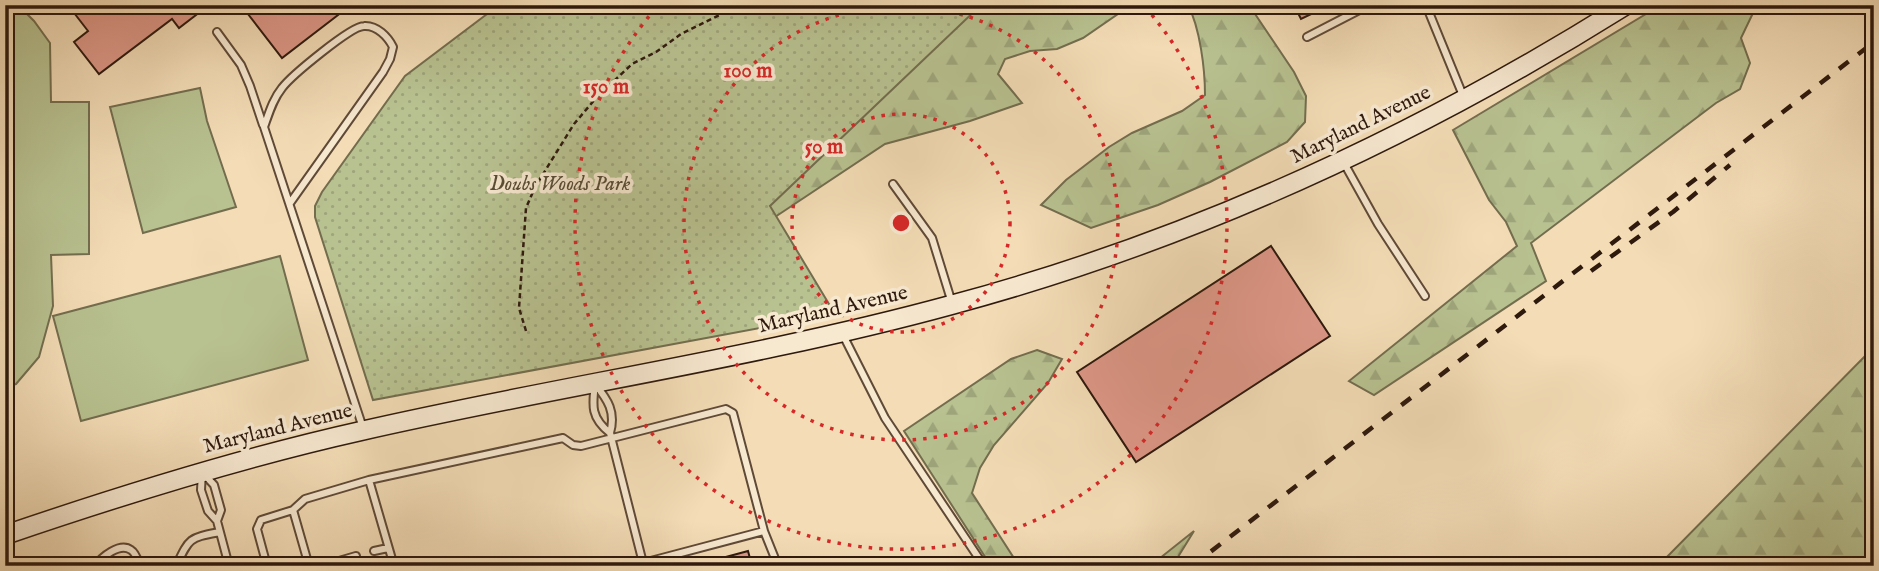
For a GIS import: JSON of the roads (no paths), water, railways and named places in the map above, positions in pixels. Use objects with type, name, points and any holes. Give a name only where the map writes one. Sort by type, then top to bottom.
[{"type":"main road","name":"Maryland Avenue","points":[[5,535],[96,504],[281,450],[364,430],[842,333],[953,305],[1073,269],[1203,222],[1343,161],[1465,100],[1626,5]]},
{"type":"lane","points":[[1307,37],[1369,5]]},
{"type":"lane","points":[[1426,5],[1465,100]]},
{"type":"lane","points":[[264,127],[271,105],[290,78],[351,31],[364,26],[377,29],[388,37],[393,47],[383,72],[289,203]]},
{"type":"lane","points":[[217,32],[241,65],[250,86],[364,430]]},
{"type":"lane","points":[[1343,161],[1378,224],[1425,296]]},
{"type":"lane","points":[[893,184],[932,238],[953,305]]},
{"type":"lane","points":[[842,333],[885,418],[984,566]]},
{"type":"lane","points":[[595,384],[592,402],[598,424],[611,436]]},
{"type":"lane","points":[[595,384],[608,400],[613,422],[611,436],[643,563]]},
{"type":"lane","points":[[267,566],[257,529],[261,520],[293,510],[305,499],[369,480],[563,438],[580,446],[726,409],[733,413],[764,531],[778,566]]},
{"type":"lane","points":[[202,472],[214,485],[221,510],[217,521]]},
{"type":"lane","points":[[202,472],[201,490],[208,511],[217,521],[229,566]]},
{"type":"lane","points":[[369,480],[394,566]]},
{"type":"lane","points":[[293,510],[309,566]]},
{"type":"lane","points":[[635,566],[764,531]]},
{"type":"lane","points":[[176,566],[187,543],[194,537],[220,532]]},
{"type":"lane","points":[[96,566],[114,550],[124,548],[135,554],[140,566]]},
{"type":"lane","points":[[374,551],[388,548]]},
{"type":"lane","points":[[5,551],[12,566]]},
{"type":"lane","points":[[322,566],[356,556]]},
{"type":"railway","points":[[1192,566],[1874,42]]},
{"type":"railway","points":[[1591,271],[1673,212],[1730,165]]},
{"type":"park label","name":"Doubs Woods Park","points":[[560,184]]}]
